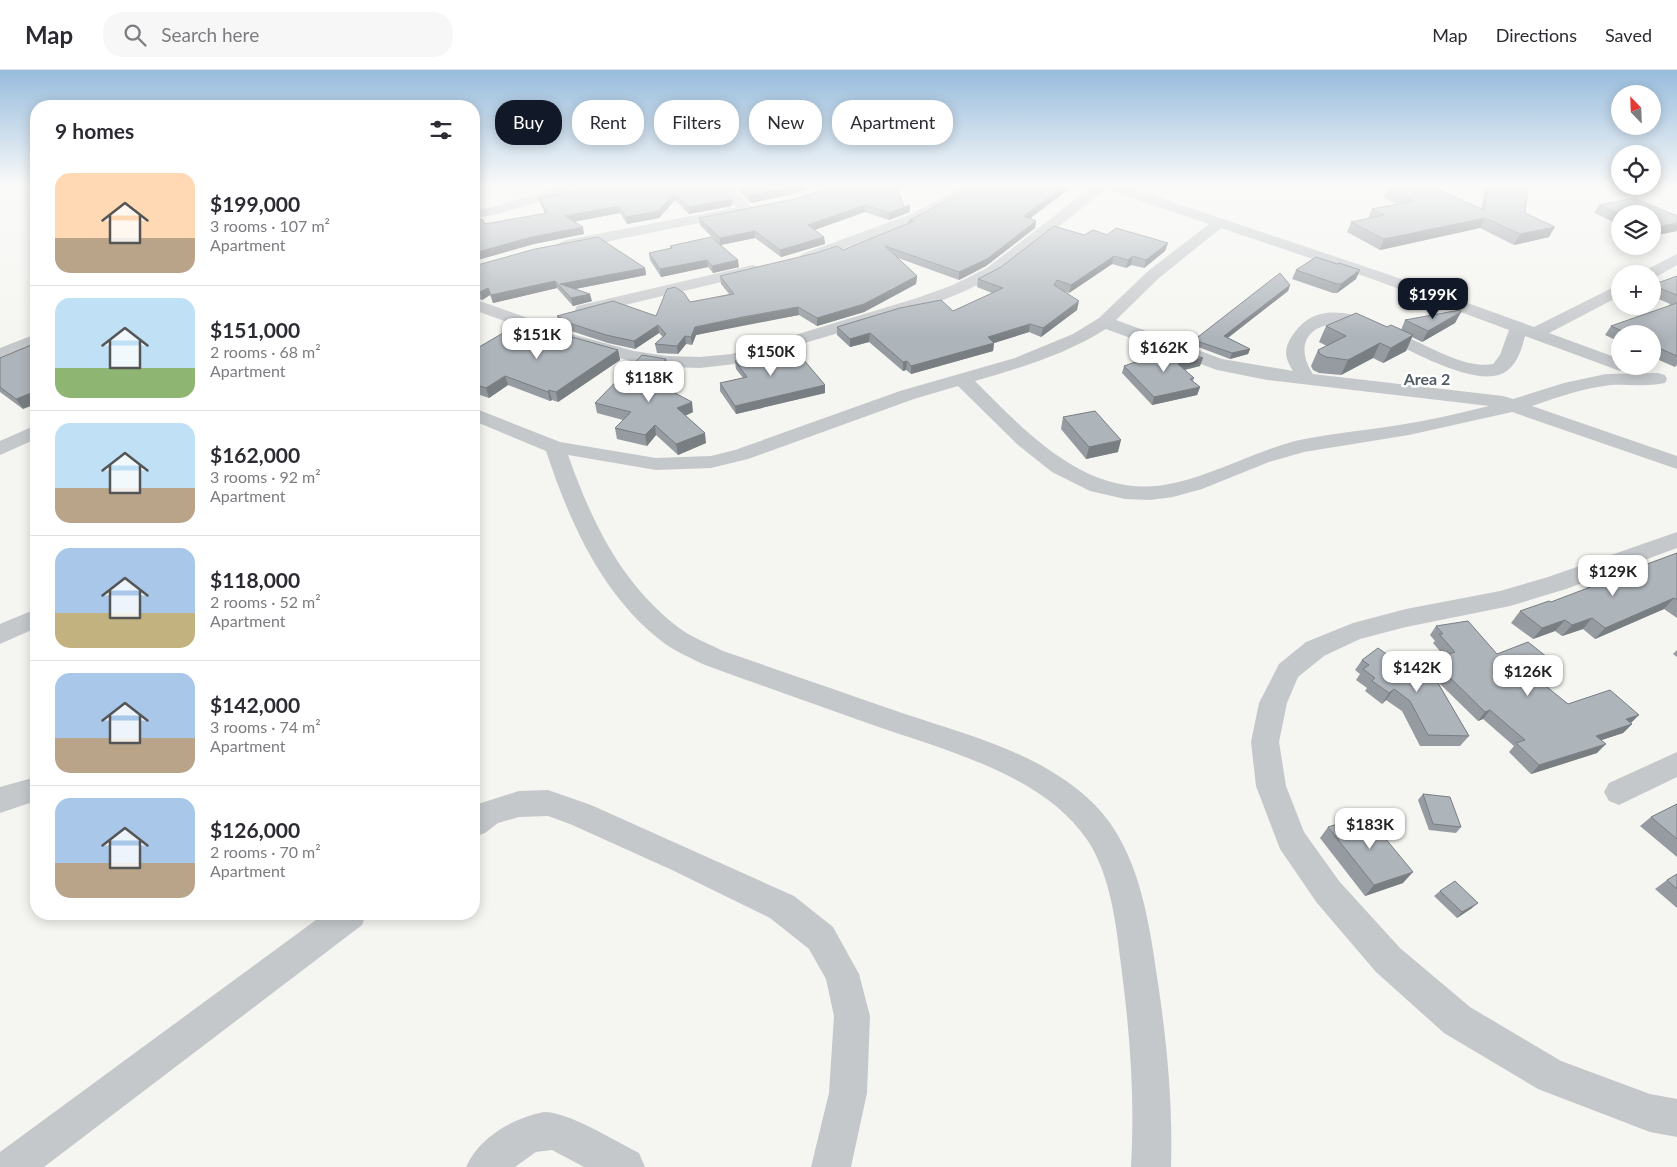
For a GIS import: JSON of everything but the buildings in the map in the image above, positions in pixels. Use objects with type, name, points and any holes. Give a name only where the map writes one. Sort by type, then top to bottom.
[{"type":"street","points":[[551,248],[610,236]]},
{"type":"street","points":[[789,262],[869,236]]},
{"type":"street","points":[[480,306],[599,349],[673,363],[701,364],[734,359],[924,302],[959,288],[993,271],[1038,236]]},
{"type":"street","points":[[480,416],[555,447],[656,464],[711,462],[741,455],[884,403],[963,380],[1052,350],[1079,338],[1105,322],[1153,275],[1202,236]]},
{"type":"street","points":[[1262,236],[1390,280],[1611,362]]},
{"type":"street","points":[[1661,268],[1677,259]]},
{"type":"street","points":[[530,323],[771,266]]},
{"type":"street","points":[[1307,379],[1297,362],[1294,352],[1295,346],[1308,326],[1322,320],[1335,319],[1363,323],[1458,366],[1481,371],[1500,368],[1528,330],[1611,293]]},
{"type":"street","points":[[1105,322],[1217,364],[1267,374],[1404,388],[1509,403],[1677,463]]},
{"type":"street","points":[[0,354],[30,341]]},
{"type":"street","points":[[1481,371],[1509,403]]},
{"type":"street","points":[[1648,375],[1677,386]]},
{"type":"street","points":[[963,380],[1021,438],[1079,478],[1100,486],[1150,495],[1175,492],[1254,460],[1287,450],[1324,442],[1396,433],[1552,392],[1606,380],[1658,379]]},
{"type":"street","points":[[0,448],[30,434]]},
{"type":"street","points":[[555,447],[569,489],[584,525],[611,573],[640,609],[675,638],[714,658],[1000,758],[1042,780],[1085,815],[1106,844],[1124,888],[1149,1042],[1154,1123],[1150,1167]]},
{"type":"street","points":[[1677,540],[1557,583],[1500,600],[1406,618],[1353,632],[1315,649],[1288,671],[1273,703],[1265,742],[1271,786],[1292,838],[1328,892],[1388,960],[1457,1020],[1551,1076],[1650,1113],[1677,1118]]},
{"type":"street","points":[[0,635],[30,621]]},
{"type":"street","points":[[1618,792],[1677,764]]},
{"type":"street","points":[[0,800],[30,791]]},
{"type":"street","points":[[480,820],[489,813],[519,804],[548,803],[572,811],[684,860],[782,907],[821,938],[842,974],[852,1016],[848,1093],[831,1167]]},
{"type":"street","points":[[12,1167],[342,920]]},
{"type":"street","points":[[486,1167],[510,1145],[529,1134],[543,1130],[555,1131],[625,1167]]},
{"type":"district","name":"Area 2","points":[[1427,378]]}]
